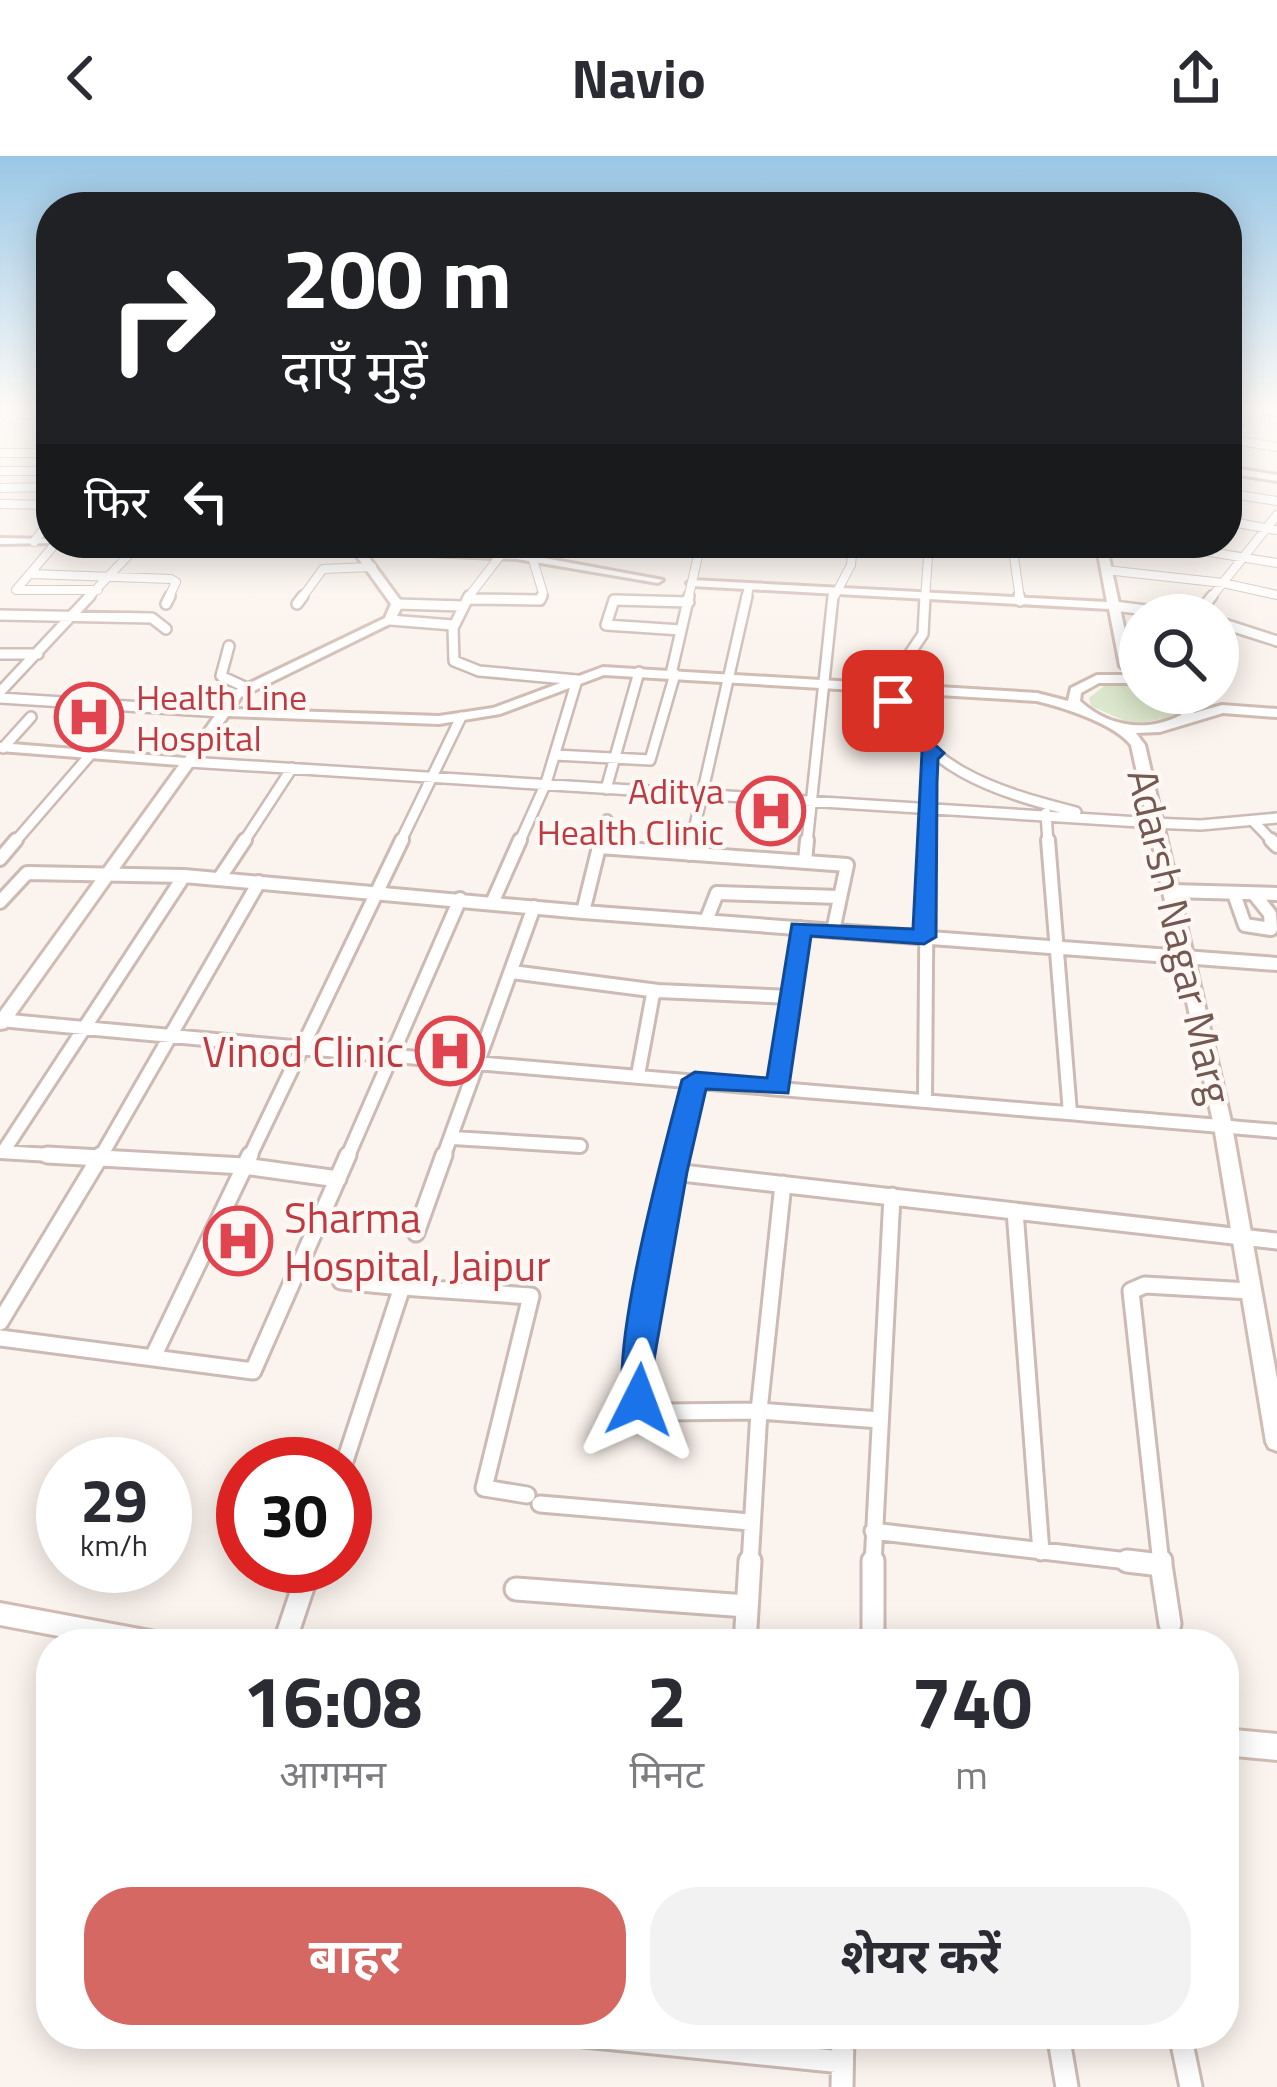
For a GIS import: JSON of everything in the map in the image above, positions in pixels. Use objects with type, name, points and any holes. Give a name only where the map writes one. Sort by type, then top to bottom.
[{"type":"street","points":[[0,504],[36,505]]},
{"type":"street","points":[[1214,594],[1272,529],[1277,515]]},
{"type":"street","points":[[1242,524],[1272,529]]},
{"type":"street","points":[[0,542],[36,539]]},
{"type":"street","points":[[1242,556],[1277,562]]},
{"type":"street","points":[[43,558],[16,590],[98,590]]},
{"type":"street","points":[[0,695],[127,558]]},
{"type":"street","points":[[366,558],[397,604]]},
{"type":"street","points":[[499,558],[453,625],[449,646],[459,666],[560,674],[578,680]]},
{"type":"street","points":[[397,604],[540,600],[543,593],[532,558]]},
{"type":"street","points":[[537,558],[658,580]]},
{"type":"street","points":[[555,755],[650,760],[697,558]]},
{"type":"street","points":[[805,862],[834,591],[852,558]]},
{"type":"street","points":[[928,558],[923,634],[896,668],[892,688],[899,716],[934,753],[1047,811]]},
{"type":"street","points":[[1014,558],[1020,601]]},
{"type":"street","points":[[1103,558],[1119,631]]},
{"type":"street","points":[[297,604],[323,569],[372,567]]},
{"type":"street","points":[[1106,570],[1223,583],[1277,595]]},
{"type":"street","points":[[31,574],[174,580],[166,604]]},
{"type":"street","points":[[692,584],[1119,607]]},
{"type":"street","points":[[689,854],[749,586]]},
{"type":"street","points":[[681,630],[606,625],[614,600],[688,602]]},
{"type":"street","points":[[390,620],[397,604]]},
{"type":"street","points":[[0,619],[155,619],[158,627],[166,629]]},
{"type":"street","points":[[1,1021],[221,712],[245,687],[350,643],[390,620],[453,625]]},
{"type":"street","points":[[1239,629],[1277,641]]},
{"type":"street","points":[[229,646],[221,676],[245,687]]},
{"type":"street","points":[[0,654],[38,654]]},
{"type":"street","points":[[0,695],[407,721],[496,711],[603,671],[1037,697],[1115,725],[1138,745],[1163,727],[1205,714]]},
{"type":"street","points":[[606,789],[640,672]]},
{"type":"street","points":[[1112,677],[1119,672]]},
{"type":"street","points":[[1037,697],[1119,677]]},
{"type":"street","points":[[493,901],[546,783],[578,680]]},
{"type":"street","points":[[1075,691],[1078,708]]},
{"type":"street","points":[[1239,710],[1277,712]]},
{"type":"street","points":[[1184,720],[1187,714]]},
{"type":"street","points":[[2,747],[31,717]]},
{"type":"street","points":[[153,1357],[461,717]]},
{"type":"street","points":[[1115,725],[1163,727]]},
{"type":"street","name":"Adarsh Nagar Marg","points":[[1138,745],[1223,1126],[1277,1442]]},
{"type":"street","points":[[2,747],[546,783],[700,798],[1047,811],[1156,823],[1277,818]]},
{"type":"street","points":[[925,1100],[926,808],[928,757],[934,753]]},
{"type":"street","points":[[0,859],[90,755]]},
{"type":"street","points":[[219,879],[292,768]]},
{"type":"street","points":[[1047,811],[1070,1113]]},
{"type":"street","points":[[583,912],[608,820]]},
{"type":"street","points":[[1252,821],[1277,845]]},
{"type":"street","points":[[599,847],[847,866],[833,931]]},
{"type":"street","points":[[0,902],[27,873],[184,876],[1186,961],[1277,964]]},
{"type":"street","points":[[2,1152],[89,1028],[184,876]]},
{"type":"street","points":[[0,1322],[174,1035],[260,882]]},
{"type":"street","points":[[1171,891],[1277,893]]},
{"type":"street","points":[[706,921],[717,892],[839,897]]},
{"type":"street","points":[[1234,894],[1242,922],[1271,929],[1273,922],[1254,894]]},
{"type":"street","points":[[0,1338],[253,1371],[460,899]]},
{"type":"street","points":[[416,1233],[534,907]]},
{"type":"street","points":[[778,1087],[800,928]]},
{"type":"street","points":[[1265,930],[1277,948]]},
{"type":"street","points":[[512,972],[658,991],[791,997]]},
{"type":"street","points":[[638,1075],[653,994],[658,991]]},
{"type":"street","points":[[1,1021],[391,1054],[480,1066],[638,1075],[1277,1131]]},
{"type":"street","points":[[695,1080],[636,1371],[639,1400],[665,1412],[759,1411],[880,1420]]},
{"type":"street","points":[[453,1138],[580,1147]]},
{"type":"street","points":[[2,1152],[244,1166],[338,1179]]},
{"type":"street","points":[[673,1172],[1277,1241]]},
{"type":"street","points":[[745,1629],[759,1411],[783,1184]]},
{"type":"street","points":[[873,1629],[873,1531],[892,1196]]},
{"type":"street","points":[[1015,1211],[1041,1552]]},
{"type":"street","points":[[341,1281],[531,1296],[484,1486],[487,1491],[750,1522]]},
{"type":"street","points":[[1170,1624],[1131,1291],[1144,1285],[1250,1291]]},
{"type":"street","points":[[353,1437],[402,1287]]},
{"type":"street","points":[[873,1531],[1161,1565]]},
{"type":"street","points":[[517,1589],[746,1606]]},
{"type":"street","points":[[289,1629],[301,1593]]},
{"type":"street","points":[[0,1614],[80,1629]]},
{"type":"street","points":[[1239,1743],[1277,1747]]},
{"type":"street","points":[[759,2049],[842,2075]]},
{"type":"street","points":[[1061,2049],[1067,2087]]},
{"type":"street","points":[[1183,2049],[1190,2087]]},
{"type":"green space","points":[[1104,686],[1119,686],[1119,714],[1176,717],[1132,724],[1091,706],[1089,698]]},
{"type":"place","name":"Health Line Hospital","points":[[89,717]]},
{"type":"place","name":"Aditya Health Clinic","points":[[771,811]]},
{"type":"place","name":"Vinod Clinic","points":[[450,1051]]},
{"type":"place","name":"Sharma Hospital, Jaipur","points":[[238,1241]]},
{"type":"route","points":[[639,1400],[636,1371],[695,1080],[778,1087],[800,928],[924,937],[928,757],[934,753],[908,730],[893,701]]}]
